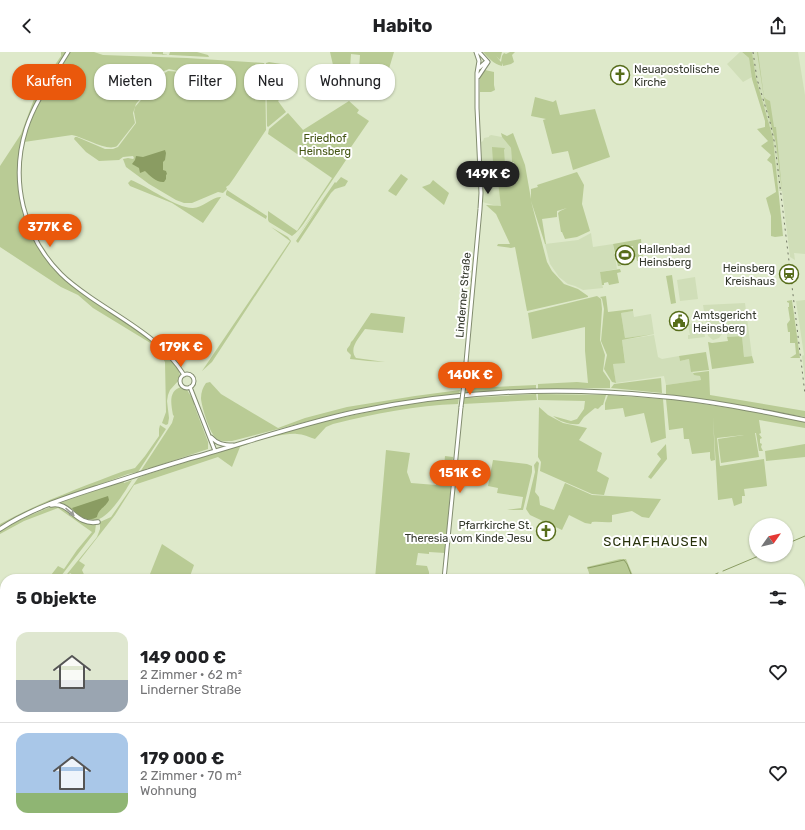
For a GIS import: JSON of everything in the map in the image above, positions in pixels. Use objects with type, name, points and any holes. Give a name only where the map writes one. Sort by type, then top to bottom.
[{"type":"main road","points":[[68,52],[36,106],[26,128],[19,169],[21,198],[27,219],[41,250],[60,273],[90,297],[135,326],[159,345],[172,358],[184,375]]},
{"type":"main road","name":"Linderner Straße","points":[[478,52],[487,63],[480,73],[478,83]]},
{"type":"main road","name":"Linderner Straße","points":[[444,574],[480,209],[478,52]]},
{"type":"main road","points":[[478,70],[482,64],[487,63]]},
{"type":"main road","points":[[189,374],[193,378],[193,384],[190,387],[184,387],[181,384],[180,379],[184,375],[189,374]]},
{"type":"main road","points":[[190,387],[215,451]]},
{"type":"main road","points":[[0,529],[10,522],[58,500],[294,427],[334,417],[404,403],[446,397],[533,391],[615,392],[672,397],[803,419]]},
{"type":"main road","points":[[209,434],[217,443],[222,445],[234,445]]},
{"type":"main road","points":[[10,522],[50,505],[57,504],[64,506],[75,516],[85,522],[98,522]]},
{"type":"shaded area","points":[[740,52],[749,58],[752,77],[743,82],[727,64]]},
{"type":"shaded area","points":[[752,52],[798,52],[805,95],[805,254],[794,253],[795,260],[790,257],[782,191],[779,191],[773,138],[756,78]]},
{"type":"shaded area","points":[[491,135],[502,137],[511,148],[512,162],[514,162],[515,177],[501,207],[482,202],[481,142],[484,138]]},
{"type":"shaded area","points":[[165,150],[166,153],[165,160],[163,162],[163,170],[166,171],[167,174],[164,182],[156,180],[145,171],[140,173],[139,168],[132,164],[136,156],[143,157]]},
{"type":"shaded area","points":[[591,233],[593,247],[613,244],[617,269],[600,272],[603,288],[583,290],[568,284],[559,277],[550,264],[545,244],[578,240]]},
{"type":"shaded area","points":[[695,277],[698,299],[680,301],[677,280]]},
{"type":"shaded area","points":[[805,300],[805,380],[802,356],[804,355],[796,301]]},
{"type":"shaded area","points":[[745,303],[752,356],[744,357],[742,336],[727,337],[727,333],[722,334],[719,338],[713,340],[708,336],[703,305]]},
{"type":"shaded area","points":[[633,311],[634,317],[651,314],[654,334],[625,338],[621,313]]},
{"type":"shaded area","points":[[703,322],[705,337],[688,339],[688,335],[690,335],[688,324]]},
{"type":"shaded area","points":[[654,335],[658,357],[662,359],[679,356],[680,361],[689,359],[693,373],[700,376],[701,380],[666,385],[664,376],[616,383],[613,364],[625,362],[622,340]]},
{"type":"shaded area","points":[[108,496],[109,500],[99,512],[97,517],[93,519],[83,518],[72,508]]},
{"type":"green space","points":[[61,52],[67,52],[60,64],[56,64],[61,56]]},
{"type":"green space","points":[[69,52],[94,52],[103,55],[264,63],[244,64],[244,100],[266,100],[266,130],[223,193],[218,192],[192,203],[184,203],[149,184],[126,167],[123,159],[133,159],[133,156],[123,157],[119,160],[99,161],[86,152],[74,139],[77,137],[105,149],[113,149],[118,147],[136,123],[134,112],[135,107],[133,113],[135,123],[117,146],[102,146],[72,135],[24,142],[32,118],[41,100],[86,100],[86,64],[62,64]]},
{"type":"green space","points":[[152,52],[163,52],[163,54],[168,55],[152,54]]},
{"type":"green space","points":[[170,52],[197,52],[208,55],[209,57],[169,55]]},
{"type":"green space","points":[[330,52],[394,52],[390,64],[359,64],[360,55],[351,54],[350,64],[333,64]]},
{"type":"green space","points":[[483,52],[502,52],[500,60],[496,56],[501,62],[504,53],[515,52],[512,55],[514,62],[503,66],[502,63],[502,66],[496,64]]},
{"type":"green space","points":[[742,52],[752,52],[756,78],[773,138],[783,236],[771,236],[771,216],[766,198],[776,192],[772,164],[767,160],[771,155],[761,146],[768,141],[757,129],[765,127],[765,121],[752,79],[749,58]]},
{"type":"green space","points":[[757,52],[764,97],[770,101],[774,127],[776,127],[782,191],[776,143],[764,98]]},
{"type":"green space","points":[[269,62],[281,64],[266,64]]},
{"type":"green space","points":[[485,70],[494,72],[495,90],[491,92],[480,92],[480,77]]},
{"type":"green space","points":[[535,97],[553,102],[556,100],[560,115],[595,109],[610,157],[573,170],[568,151],[552,154],[543,120],[546,119],[531,116]]},
{"type":"green space","points":[[34,100],[38,100],[20,149],[19,185],[21,202],[26,220],[40,249],[59,274],[151,340],[168,356],[178,369],[180,375],[179,380],[170,390],[168,395],[168,424],[166,425],[162,423],[166,412],[165,362],[158,350],[152,344],[93,308],[78,295],[61,287],[0,247],[0,166],[21,134]]},
{"type":"green space","points":[[267,100],[279,100],[278,101],[286,112],[268,127]]},
{"type":"green space","name":"Friedhof Heinsberg","points":[[349,101],[359,110],[357,113],[369,121],[349,150],[350,154],[304,224],[298,231],[292,236],[269,222],[268,211],[297,231],[332,178],[268,134],[269,129],[288,113],[303,130]]},
{"type":"green space","points":[[501,133],[507,136],[513,133],[525,165],[531,199],[531,189],[538,187],[537,185],[577,172],[584,185],[582,204],[590,231],[577,237],[565,239],[561,232],[558,213],[567,208],[557,211],[557,217],[542,219],[545,244],[531,201],[547,262],[552,271],[564,284],[578,289],[588,297],[527,311],[515,247],[511,248],[497,246],[498,244],[510,244],[496,214],[486,205],[501,206],[498,182],[500,180],[507,184],[508,179],[515,177],[511,148],[502,137]]},
{"type":"green space","points":[[492,147],[505,148],[505,164],[490,164],[490,162],[493,162]]},
{"type":"green space","points":[[401,174],[408,179],[396,196],[388,191]]},
{"type":"green space","points":[[341,177],[348,181],[345,186],[335,189],[331,193],[298,243],[296,241],[324,199],[295,240],[335,182],[336,183]]},
{"type":"green space","points":[[131,180],[179,205],[187,207],[197,207],[215,198],[221,197],[203,223],[172,203],[130,186],[128,183]]},
{"type":"green space","points":[[433,180],[449,193],[444,205],[422,187],[430,184]]},
{"type":"green space","points":[[227,190],[267,216],[266,219],[226,195]]},
{"type":"green space","points":[[271,227],[288,237],[291,241],[212,362],[202,371],[290,241]]},
{"type":"green space","points":[[641,239],[643,260],[637,261],[636,257],[634,257],[633,246],[617,249],[621,266],[618,266],[613,244]]},
{"type":"green space","points":[[620,269],[621,272],[617,273],[619,283],[609,285],[608,282],[602,285],[600,272]]},
{"type":"green space","points":[[672,275],[676,303],[671,304],[666,276]]},
{"type":"green space","points":[[597,296],[601,299],[602,309],[600,340],[605,355],[603,371],[610,381],[610,388],[538,389],[538,384],[577,382],[588,383],[585,351],[585,327],[532,339],[528,313]]},
{"type":"green space","points":[[606,296],[608,312],[633,309],[633,311],[621,313],[625,338],[654,334],[622,340],[625,363],[613,364],[616,383],[612,382],[604,369],[607,355],[601,341],[604,309],[602,299],[600,297]]},
{"type":"green space","points":[[792,300],[800,358],[790,358],[796,354],[795,343],[790,343],[790,332],[788,332],[787,324],[790,320],[788,307],[789,303],[787,301]]},
{"type":"green space","points":[[371,313],[405,317],[403,333],[365,329],[354,347],[353,350],[356,358],[385,362],[350,359],[351,355],[347,351],[351,342]]},
{"type":"green space","points":[[742,336],[744,357],[752,356],[754,363],[712,369],[708,342],[728,341],[727,337]]},
{"type":"green space","points":[[706,352],[709,370],[691,372],[689,359],[680,361],[679,356]]},
{"type":"green space","points":[[467,362],[465,388],[536,385],[536,390],[463,394]]},
{"type":"green space","points":[[709,371],[710,395],[805,411],[805,417],[666,394],[666,385],[701,380],[700,376],[694,375],[693,373]]},
{"type":"green space","points":[[661,378],[662,393],[611,388],[614,384]]},
{"type":"green space","points":[[210,382],[221,394],[278,428],[305,418],[347,407],[460,390],[459,395],[431,397],[352,410],[232,441],[224,441],[219,440],[214,436],[206,420],[201,398],[203,388],[206,383]]},
{"type":"green space","points":[[182,387],[187,390],[194,401],[194,405],[208,442],[208,449],[148,468],[140,472],[172,423],[174,416],[171,402],[172,394],[174,391]]},
{"type":"green space","points":[[536,394],[537,400],[463,404],[458,455],[463,398]]},
{"type":"green space","points":[[538,394],[606,395],[603,405],[598,409],[595,408],[584,417],[579,424],[576,424],[562,421],[553,416],[571,421],[577,419],[584,409],[585,401],[538,400]]},
{"type":"green space","points":[[608,395],[663,399],[666,438],[651,443],[644,413],[625,417],[623,408],[605,410],[605,403]]},
{"type":"green space","points":[[459,397],[458,404],[427,406],[395,411],[333,424],[326,427],[315,439],[302,434],[292,434],[260,440],[240,447],[232,467],[218,457],[134,485],[115,515],[79,561],[85,565],[82,570],[84,574],[67,574],[97,537],[100,529],[100,522],[111,517],[138,478],[278,433],[346,417]]},
{"type":"green space","points":[[666,399],[743,410],[803,421],[805,422],[805,428],[759,420],[761,433],[759,434],[762,438],[760,439],[760,443],[762,444],[761,447],[763,451],[759,451],[755,433],[759,457],[721,463],[718,439],[744,435],[717,438],[720,466],[764,459],[767,486],[744,489],[745,496],[742,496],[742,503],[734,506],[732,498],[718,500],[713,417],[715,460],[711,461],[710,452],[692,454],[689,439],[684,439],[683,428],[669,430]]},
{"type":"green space","points":[[539,407],[548,415],[563,423],[587,428],[579,440],[602,453],[597,471],[609,478],[604,495],[592,494],[540,471],[541,462],[538,457]]},
{"type":"green space","points":[[160,425],[166,429],[138,472],[128,474],[36,508],[0,526],[0,524],[15,516],[46,502],[135,468],[159,436]]},
{"type":"green space","points":[[666,444],[667,459],[651,479],[648,477],[661,459],[657,454]]},
{"type":"green space","points":[[805,444],[805,457],[766,461],[765,451]]},
{"type":"green space","points":[[386,450],[410,453],[407,472],[411,483],[436,485],[437,479],[444,479],[446,467],[444,466],[445,456],[453,457],[445,562],[445,553],[418,553],[416,565],[427,566],[429,574],[375,574]]},
{"type":"green space","points":[[493,460],[527,464],[532,466],[532,472],[523,510],[507,510],[521,508],[523,497],[497,493],[498,488],[488,486]]},
{"type":"green space","points":[[537,461],[539,463],[535,492],[539,497],[540,505],[554,510],[565,483],[592,495],[661,499],[649,518],[642,517],[632,511],[612,515],[612,522],[592,522],[591,524],[585,523],[569,515],[562,530],[530,515],[526,509],[535,472],[534,465]]},
{"type":"green space","points":[[132,480],[112,509],[105,516],[97,520],[90,521],[82,519],[59,503],[123,481],[124,483]]},
{"type":"green space","points":[[55,505],[61,507],[79,519],[96,524],[95,532],[63,574],[52,574],[58,566],[64,569],[92,532],[58,508],[24,521],[0,534],[0,531],[24,518]]},
{"type":"green space","points":[[162,544],[194,565],[191,574],[150,574]]},
{"type":"green space","points":[[620,559],[626,559],[632,574],[589,574],[587,567]]},
{"type":"waterway","points":[[793,541],[805,536]]},
{"type":"waterway","points":[[588,568],[624,560],[631,574]]},
{"type":"waterway","points":[[723,571],[749,560]]},
{"type":"railway","points":[[753,52],[757,79],[770,122],[775,145],[805,394]]},
{"type":"place","name":"Neuapostolische Kirche","points":[[620,75]]},
{"type":"place","name":"Hallenbad Heinsberg","points":[[625,255]]},
{"type":"place","name":"Heinsberg Kreishaus","points":[[789,274]]},
{"type":"place","name":"Amtsgericht Heinsberg","points":[[679,321]]},
{"type":"place","name":"Pfarrkirche St. Theresia vom Kinde Jesu","points":[[546,531]]},
{"type":"district","name":"SCHAFHAUSEN","points":[[656,541]]}]
